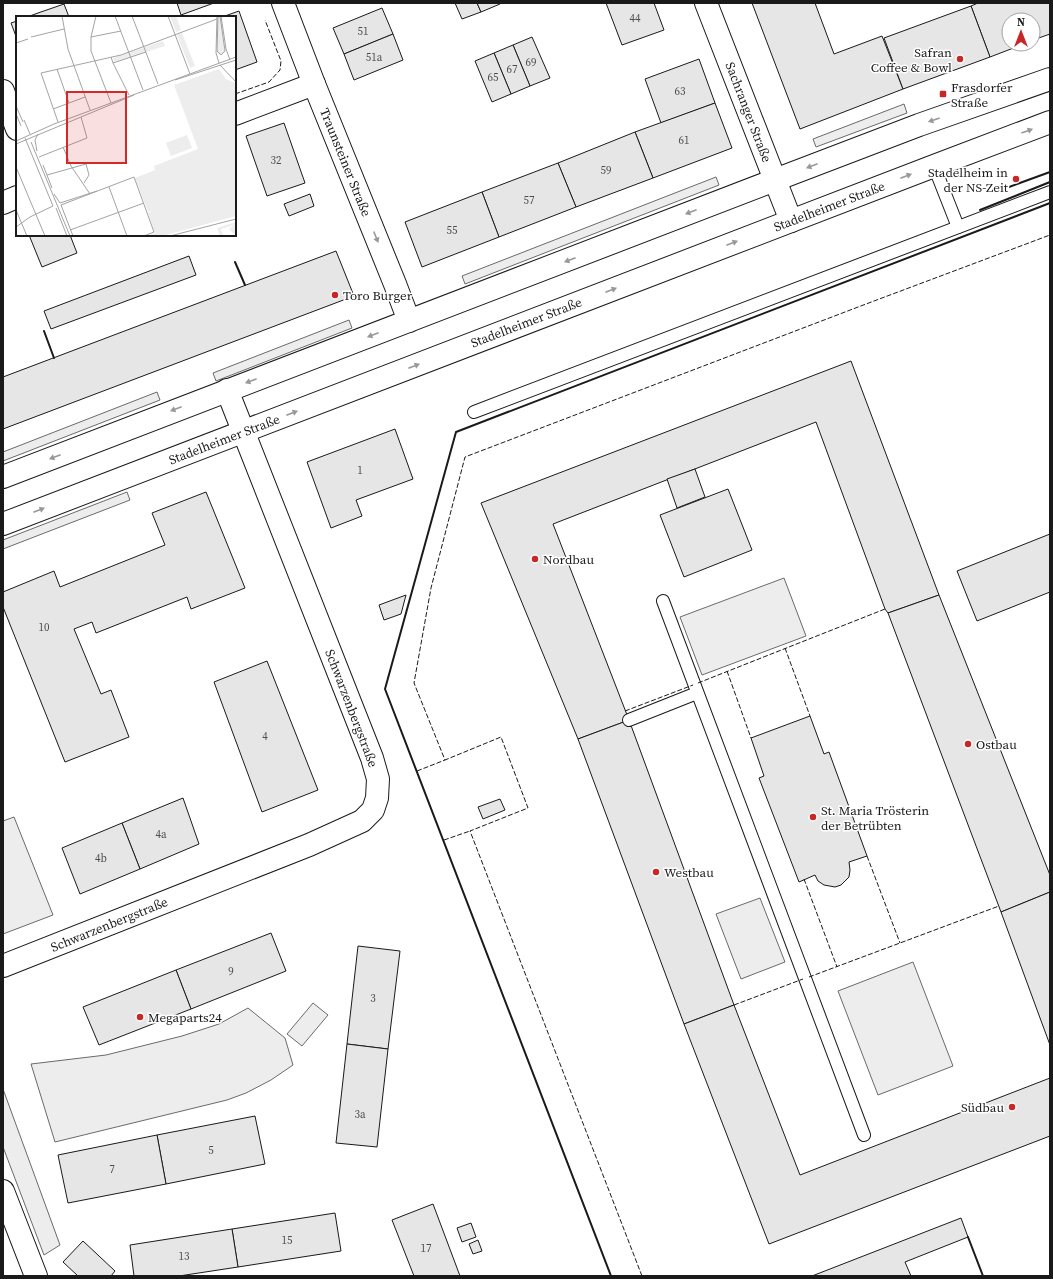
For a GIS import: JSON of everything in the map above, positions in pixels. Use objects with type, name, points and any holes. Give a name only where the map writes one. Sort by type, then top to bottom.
[{"type":"main road","name":"Traunsteiner Straße","points":[[283,3],[314,84],[396,284],[409,321]]},
{"type":"main road","name":"Sachranger Straße","points":[[706,3],[791,221]]},
{"type":"main road","points":[[3,477],[775,180],[920,125],[1050,79]]},
{"type":"main road","points":[[236,114],[314,84]]},
{"type":"main road","points":[[3,91],[16,126]]},
{"type":"main road","name":"Stadelheimer Straße","points":[[3,524],[1050,122]]},
{"type":"main road","points":[[3,203],[16,197]]},
{"type":"main road","name":"Schwarzenbergstraße","points":[[3,966],[309,845],[362,821],[373,810],[377,798],[378,779],[372,758],[227,390]]},
{"type":"main road","points":[[3,1191],[36,1276]]},
{"type":"lane","points":[[934,166],[958,227]]},
{"type":"lane","points":[[474,412],[1050,192]]},
{"type":"lane","points":[[663,601],[864,1135]]},
{"type":"lane","points":[[629,720],[698,693]]},
{"type":"shaded area","points":[[904,104],[907,113],[816,147],[813,139]]},
{"type":"shaded area","points":[[716,177],[719,185],[465,284],[462,276]]},
{"type":"shaded area","points":[[349,320],[352,328],[216,381],[213,373]]},
{"type":"shaded area","points":[[157,392],[160,400],[3,461],[3,452]]},
{"type":"shaded area","points":[[127,492],[130,500],[3,549],[3,540]]},
{"type":"shaded area","points":[[784,578],[806,636],[702,675],[680,617]]},
{"type":"shaded area","points":[[14,817],[53,915],[3,934],[3,821]]},
{"type":"shaded area","points":[[760,898],[785,962],[741,979],[716,914]]},
{"type":"shaded area","points":[[913,962],[953,1066],[878,1095],[838,991]]},
{"type":"shaded area","points":[[313,1003],[328,1015],[302,1046],[287,1034]]},
{"type":"shaded area","points":[[248,1008],[285,1038],[293,1065],[271,1080],[246,1093],[227,1100],[55,1142],[31,1064],[106,1055],[182,1036],[219,1024]]},
{"type":"shaded area","points":[[3,1089],[60,1245],[44,1255],[3,1147]]},
{"type":"building","points":[[177,3],[214,3],[181,15]]},
{"type":"building","points":[[455,3],[477,3],[481,12],[462,19]]},
{"type":"building","points":[[477,3],[499,3],[500,4],[481,12]]},
{"type":"building","points":[[606,3],[654,3],[664,30],[622,45]]},
{"type":"building","points":[[752,3],[815,3],[834,54],[882,36],[903,89],[800,129]]},
{"type":"building","points":[[978,3],[1050,3],[1050,34],[1041,37],[1041,12],[1001,12],[1001,52],[1003,52],[990,57],[971,6]]},
{"type":"building","points":[[64,4],[69,16],[30,16]]},
{"type":"building","points":[[971,6],[990,57],[903,89],[884,38]]},
{"type":"building","points":[[382,8],[393,34],[344,54],[333,28]]},
{"type":"building","points":[[239,11],[257,62],[236,70],[236,16],[225,16]]},
{"type":"building","points":[[16,21],[16,36],[11,23]]},
{"type":"building","points":[[393,34],[403,60],[354,80],[344,54]]},
{"type":"building","points":[[532,37],[550,78],[530,86],[513,45]]},
{"type":"building","points":[[513,45],[530,86],[511,94],[494,53]]},
{"type":"building","points":[[494,53],[511,94],[492,102],[475,61]]},
{"type":"building","points":[[699,59],[715,103],[661,123],[645,79]]},
{"type":"building","points":[[715,103],[732,148],[653,178],[635,132]]},
{"type":"building","points":[[284,123],[305,183],[267,196],[246,136]]},
{"type":"building","points":[[635,132],[653,178],[576,207],[558,163]]},
{"type":"building","points":[[558,163],[576,207],[499,237],[482,192]]},
{"type":"building","points":[[482,192],[499,237],[422,267],[405,222]]},
{"type":"building","points":[[310,194],[314,206],[289,216],[284,204]]},
{"type":"building","points":[[29,236],[70,236],[77,253],[42,267]]},
{"type":"building","points":[[336,251],[354,296],[3,429],[3,377]]},
{"type":"building","points":[[189,256],[196,275],[51,329],[44,311]]},
{"type":"building","name":"Nordbau","points":[[851,361],[939,595],[888,613],[885,609],[816,422],[553,524],[629,720],[578,739],[481,503]]},
{"type":"building","points":[[395,429],[413,479],[356,500],[362,516],[331,528],[307,462]]},
{"type":"building","points":[[695,469],[705,497],[677,508],[667,479]]},
{"type":"building","points":[[728,489],[752,550],[684,577],[660,515]]},
{"type":"building","points":[[206,492],[245,588],[191,609],[187,597],[96,633],[92,622],[74,629],[101,694],[111,690],[129,737],[65,762],[3,607],[3,592],[54,571],[60,587],[165,545],[152,513]]},
{"type":"building","points":[[1050,534],[1050,592],[977,621],[957,571]]},
{"type":"building","points":[[406,595],[401,614],[384,620],[379,605]]},
{"type":"building","name":"Ostbau","points":[[939,595],[1050,875],[1050,892],[1001,912],[888,613]]},
{"type":"building","points":[[267,661],[318,790],[262,812],[214,682]]},
{"type":"building","name":"St. Maria Trösterin der Betrübten","points":[[810,716],[824,754],[829,752],[867,856],[849,862],[849,877],[841,885],[835,887],[824,885],[818,881],[815,875],[799,882],[759,778],[764,776],[751,738]]},
{"type":"building","name":"Westbau","points":[[629,720],[734,1005],[684,1024],[578,739]]},
{"type":"building","points":[[183,798],[199,844],[140,869],[122,823]]},
{"type":"building","points":[[500,799],[505,810],[483,819],[478,807]]},
{"type":"building","points":[[122,823],[140,869],[80,894],[62,848]]},
{"type":"building","points":[[1050,892],[1050,1045],[1001,912]]},
{"type":"building","points":[[271,933],[286,971],[191,1009],[176,970]]},
{"type":"building","points":[[358,946],[400,951],[388,1049],[347,1044]]},
{"type":"building","points":[[176,970],[191,1009],[99,1045],[83,1007]]},
{"type":"building","name":"Südbau","points":[[734,1005],[800,1175],[1050,1078],[1050,1136],[769,1244],[684,1024]]},
{"type":"building","points":[[347,1044],[388,1049],[377,1147],[336,1143]]},
{"type":"building","points":[[255,1116],[265,1164],[166,1184],[157,1135]]},
{"type":"building","points":[[157,1135],[166,1184],[68,1203],[58,1155]]},
{"type":"building","points":[[433,1204],[460,1276],[414,1276],[392,1220]]},
{"type":"building","points":[[335,1213],[341,1251],[238,1267],[232,1229]]},
{"type":"building","points":[[961,1218],[968,1237],[905,1262],[911,1276],[812,1276]]},
{"type":"building","points":[[471,1223],[476,1237],[462,1242],[457,1228]]},
{"type":"building","points":[[232,1229],[238,1267],[179,1276],[134,1276],[130,1245]]},
{"type":"building","points":[[478,1240],[482,1251],[473,1254],[469,1244]]},
{"type":"building","points":[[83,1241],[115,1271],[111,1276],[78,1276],[63,1262]]},
{"type":"fence","points":[[236,94],[269,82],[280,70],[281,61],[265,20]]},
{"type":"fence","points":[[642,1276],[470,831],[528,808],[501,737],[445,760],[414,683],[431,588],[465,457],[1050,235]]},
{"type":"fence","points":[[698,683],[885,609]]},
{"type":"fence","points":[[785,648],[810,716]]},
{"type":"fence","points":[[727,671],[751,738]]},
{"type":"fence","points":[[625,711],[693,685]]},
{"type":"fence","points":[[417,771],[445,760]]},
{"type":"fence","points":[[444,840],[470,831]]},
{"type":"fence","points":[[867,856],[900,943]]},
{"type":"fence","points":[[804,879],[837,967]]},
{"type":"fence","points":[[809,977],[999,906]]},
{"type":"fence","points":[[734,1005],[803,979]]},
{"type":"wall","points":[[1009,187],[1050,172]]},
{"type":"wall","points":[[980,210],[1050,182]]},
{"type":"wall","points":[[611,1276],[385,689],[456,432],[1050,203]]},
{"type":"wall","points":[[235,262],[245,285]]},
{"type":"wall","points":[[44,331],[54,358]]},
{"type":"wall","points":[[968,1237],[983,1276]]},
{"type":"place","name":"Safran Coffee & Bowl","points":[[960,59]]},
{"type":"place","name":"Frasdorfer Straße","points":[[943,94]]},
{"type":"place","name":"Stadelheim in der NS-Zeit","points":[[1016,179]]},
{"type":"place","name":"Toro Burger","points":[[335,295]]},
{"type":"place","name":"Nordbau","points":[[535,559]]},
{"type":"place","name":"Ostbau","points":[[968,744]]},
{"type":"place","name":"St. Maria Trösterin der Betrübten","points":[[813,817]]},
{"type":"place","name":"Westbau","points":[[656,872]]},
{"type":"place","name":"Megaparts24","points":[[140,1017]]},
{"type":"place","name":"Südbau","points":[[1012,1107]]}]
